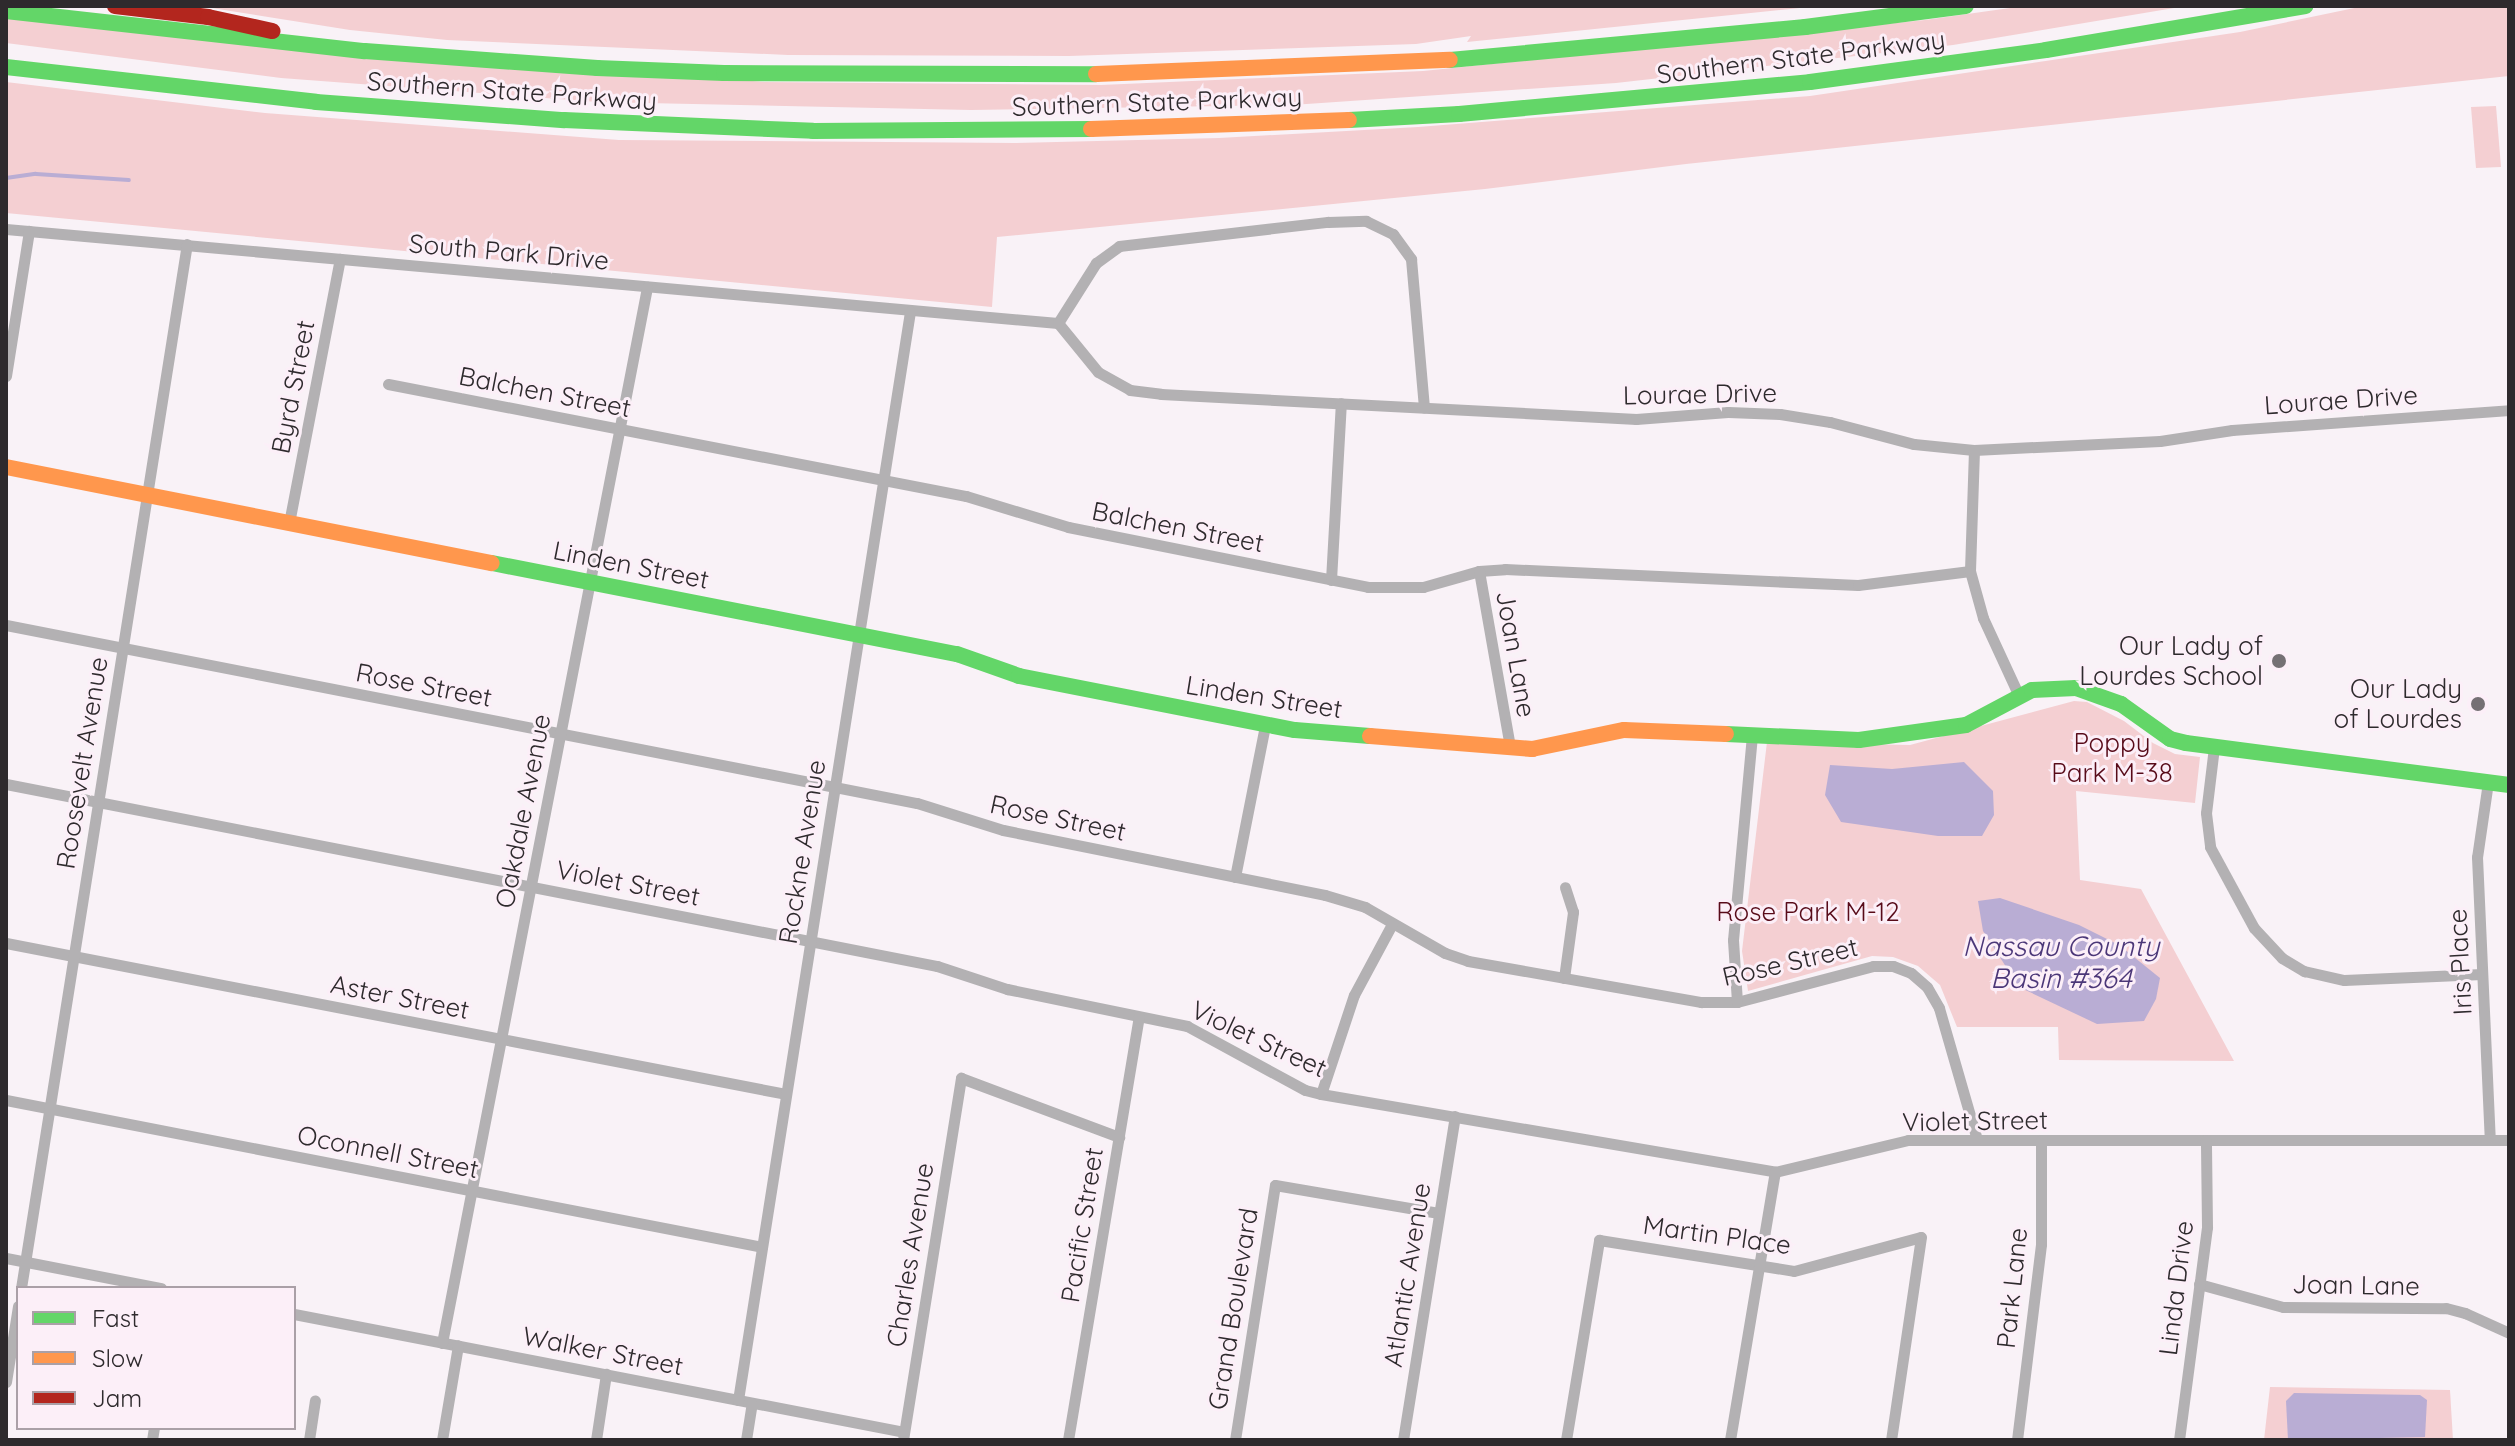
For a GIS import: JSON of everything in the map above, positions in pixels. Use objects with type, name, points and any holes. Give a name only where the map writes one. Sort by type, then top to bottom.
[{"type":"main road","points":[[115,6],[208,17],[365,51]]},
{"type":"main road","name":"Southern State Parkway","points":[[6,11],[365,51],[724,73],[885,71],[1056,75],[1411,63],[1601,48],[1966,6]]},
{"type":"main road","name":"Southern State Parkway","points":[[6,67],[316,102],[595,122],[813,131],[1189,128],[1474,113],[1810,82],[2046,50],[2305,6]]},
{"type":"main road","name":"Linden Street","points":[[6,467],[957,654],[1019,676],[1265,725],[1532,749],[1624,730],[1859,740],[1966,725],[2032,690],[2076,688],[2121,704],[2170,739],[2509,785]]},
{"type":"street","points":[[1058,323],[1096,263],[1119,246],[1366,221],[1393,234],[1411,259],[1424,407]]},
{"type":"street","name":"South Park Drive","points":[[6,229],[1058,323]]},
{"type":"street","points":[[6,376],[29,231]]},
{"type":"street","name":"Roosevelt Avenue","points":[[21,1286],[187,244]]},
{"type":"street","name":"Byrd Street","points":[[289,523],[340,259]]},
{"type":"street","name":"Oakdale Avenue","points":[[442,1343],[647,287]]},
{"type":"street","name":"Rockne Avenue","points":[[738,1400],[910,311]]},
{"type":"street","name":"Lourae Drive","points":[[1058,323],[1098,372],[1130,390],[1636,419],[1728,412],[1780,414],[1830,422],[1914,444],[1974,450],[2160,441],[2232,430],[2509,410]]},
{"type":"street","name":"Balchen Street","points":[[388,384],[966,496],[1068,527],[1368,587],[1403,589],[1479,571],[1540,569],[1858,585],[1970,571]]},
{"type":"street","points":[[1331,580],[1341,403]]},
{"type":"street","points":[[1974,450],[1970,571],[1983,618],[2019,696]]},
{"type":"street","name":"Joan Lane","points":[[1479,571],[1510,746]]},
{"type":"street","name":"Rose Street","points":[[6,625],[917,803],[1003,830],[1325,895],[1365,907],[1392,924],[1468,961],[1701,1002],[1737,1002],[1873,966],[1893,966],[1911,973],[1927,987],[1939,1008],[1977,1140]]},
{"type":"street","points":[[1235,877],[1265,725]]},
{"type":"street","points":[[1737,1002],[1733,940],[1752,736]]},
{"type":"street","points":[[2214,747],[2206,813],[2210,847],[2254,928],[2282,958],[2304,971],[2344,980],[2482,974]]},
{"type":"street","name":"Iris Place","points":[[2488,782],[2477,857],[2490,1140]]},
{"type":"street","name":"Violet Street","points":[[6,784],[937,966],[1007,989],[1187,1026],[1305,1090],[1321,1094],[1775,1172],[1908,1140],[2509,1140]]},
{"type":"street","points":[[1564,978],[1573,912],[1565,887]]},
{"type":"street","points":[[1321,1094],[1354,995],[1392,924]]},
{"type":"street","name":"Aster Street","points":[[6,943],[786,1094]]},
{"type":"street","name":"Pacific Street","points":[[1068,1440],[1139,1017]]},
{"type":"street","name":"Charles Avenue","points":[[904,1436],[961,1078],[1119,1137]]},
{"type":"street","name":"Oconnell Street","points":[[6,1100],[762,1247]]},
{"type":"street","name":"Atlantic Avenue","points":[[1403,1440],[1455,1116]]},
{"type":"street","name":"Park Lane","points":[[2017,1440],[2041,1244],[2041,1140]]},
{"type":"street","name":"Linda Drive","points":[[2179,1440],[2207,1227],[2206,1140]]},
{"type":"street","points":[[1730,1440],[1775,1172]]},
{"type":"street","name":"Grand Boulevard","points":[[1235,1440],[1275,1185],[1439,1213]]},
{"type":"street","name":"Martin Place","points":[[1566,1440],[1599,1240],[1794,1271],[1921,1237],[1891,1440]]},
{"type":"street","points":[[6,1258],[151,1286]]},
{"type":"street","name":"Joan Lane","points":[[2199,1284],[2283,1307],[2446,1308],[2509,1333]]},
{"type":"street","name":"Walker Street","points":[[296,1314],[738,1400],[904,1436]]},
{"type":"street","points":[[6,1382],[16,1319]]},
{"type":"street","points":[[442,1440],[458,1345]]},
{"type":"street","points":[[596,1440],[606,1374]]},
{"type":"street","points":[[309,1440],[315,1400]]},
{"type":"street","points":[[746,1440],[752,1403]]},
{"type":"green space","points":[[199,6],[1819,6],[1467,42],[1471,36],[1416,44],[1069,56],[788,55],[447,40],[350,30]]},
{"type":"green space","points":[[2024,6],[2186,6],[1953,45],[1616,83],[1292,105],[971,110],[598,102],[281,78],[6,43],[6,16],[764,82],[1101,85],[1423,71],[1925,20]]},
{"type":"green space","points":[[2364,6],[2509,6],[2509,76],[1686,164],[1485,189],[997,237],[992,307],[6,213],[6,82],[265,113],[619,140],[1015,143],[1219,138],[1418,127],[1810,96],[2240,32]]},
{"type":"green space","points":[[2496,106],[2501,167],[2476,168],[2471,107]]},
{"type":"green space","points":[[2074,701],[2087,702],[2124,721],[2153,743],[2175,754],[2200,757],[2195,803],[2076,791],[2080,880],[2141,889],[2234,1061],[2059,1060],[2058,1027],[1957,1027],[1940,985],[1918,966],[1893,957],[1872,956],[1748,991],[1742,951],[1767,742],[1910,745]]},
{"type":"green space","points":[[2270,1387],[2450,1390],[2453,1440],[2264,1440]]},
{"type":"water","points":[[1964,762],[1993,791],[1994,815],[1982,836],[1938,836],[1841,822],[1825,795],[1830,765],[1892,769]]},
{"type":"water","name":"Nassau County Basin #364","points":[[2000,898],[2079,925],[2119,945],[2160,978],[2156,999],[2144,1021],[2097,1024],[2019,987],[1983,931],[1978,901]]},
{"type":"water","points":[[2294,1393],[2420,1395],[2427,1400],[2425,1437],[2288,1440],[2286,1401]]},
{"type":"waterway","points":[[6,178],[36,174],[129,180]]},
{"type":"traffic: fast","points":[[1450,60],[1805,27],[1966,6]]},
{"type":"traffic: fast","points":[[1349,120],[1459,114],[1810,82],[2046,50],[2305,6]]},
{"type":"traffic: fast","points":[[6,11],[365,51],[597,68],[724,73],[1096,74]]},
{"type":"traffic: fast","points":[[6,67],[316,102],[564,120],[813,131],[1091,129]]},
{"type":"traffic: fast","points":[[492,563],[957,654],[1019,676],[1295,730],[1370,736]]},
{"type":"traffic: fast","points":[[1726,734],[1859,740],[1966,725],[2032,690],[2076,688],[2121,704],[2170,739],[2186,743],[2509,785]]},
{"type":"traffic: slow","points":[[1096,74],[1450,60]]},
{"type":"traffic: slow","points":[[1091,129],[1349,120]]},
{"type":"traffic: slow","points":[[6,467],[492,563]]},
{"type":"traffic: slow","points":[[1370,736],[1532,749],[1624,730],[1726,734]]},
{"type":"traffic: jam","points":[[115,6],[208,17],[272,31]]},
{"type":"place","name":"Our Lady of Lourdes School","points":[[2279,661]]},
{"type":"place","name":"Our Lady of Lourdes","points":[[2478,704]]},
{"type":"park label","name":"Poppy Park M-38","points":[[2112,758]]},
{"type":"park label","name":"Rose Park M-12","points":[[1808,912]]}]
